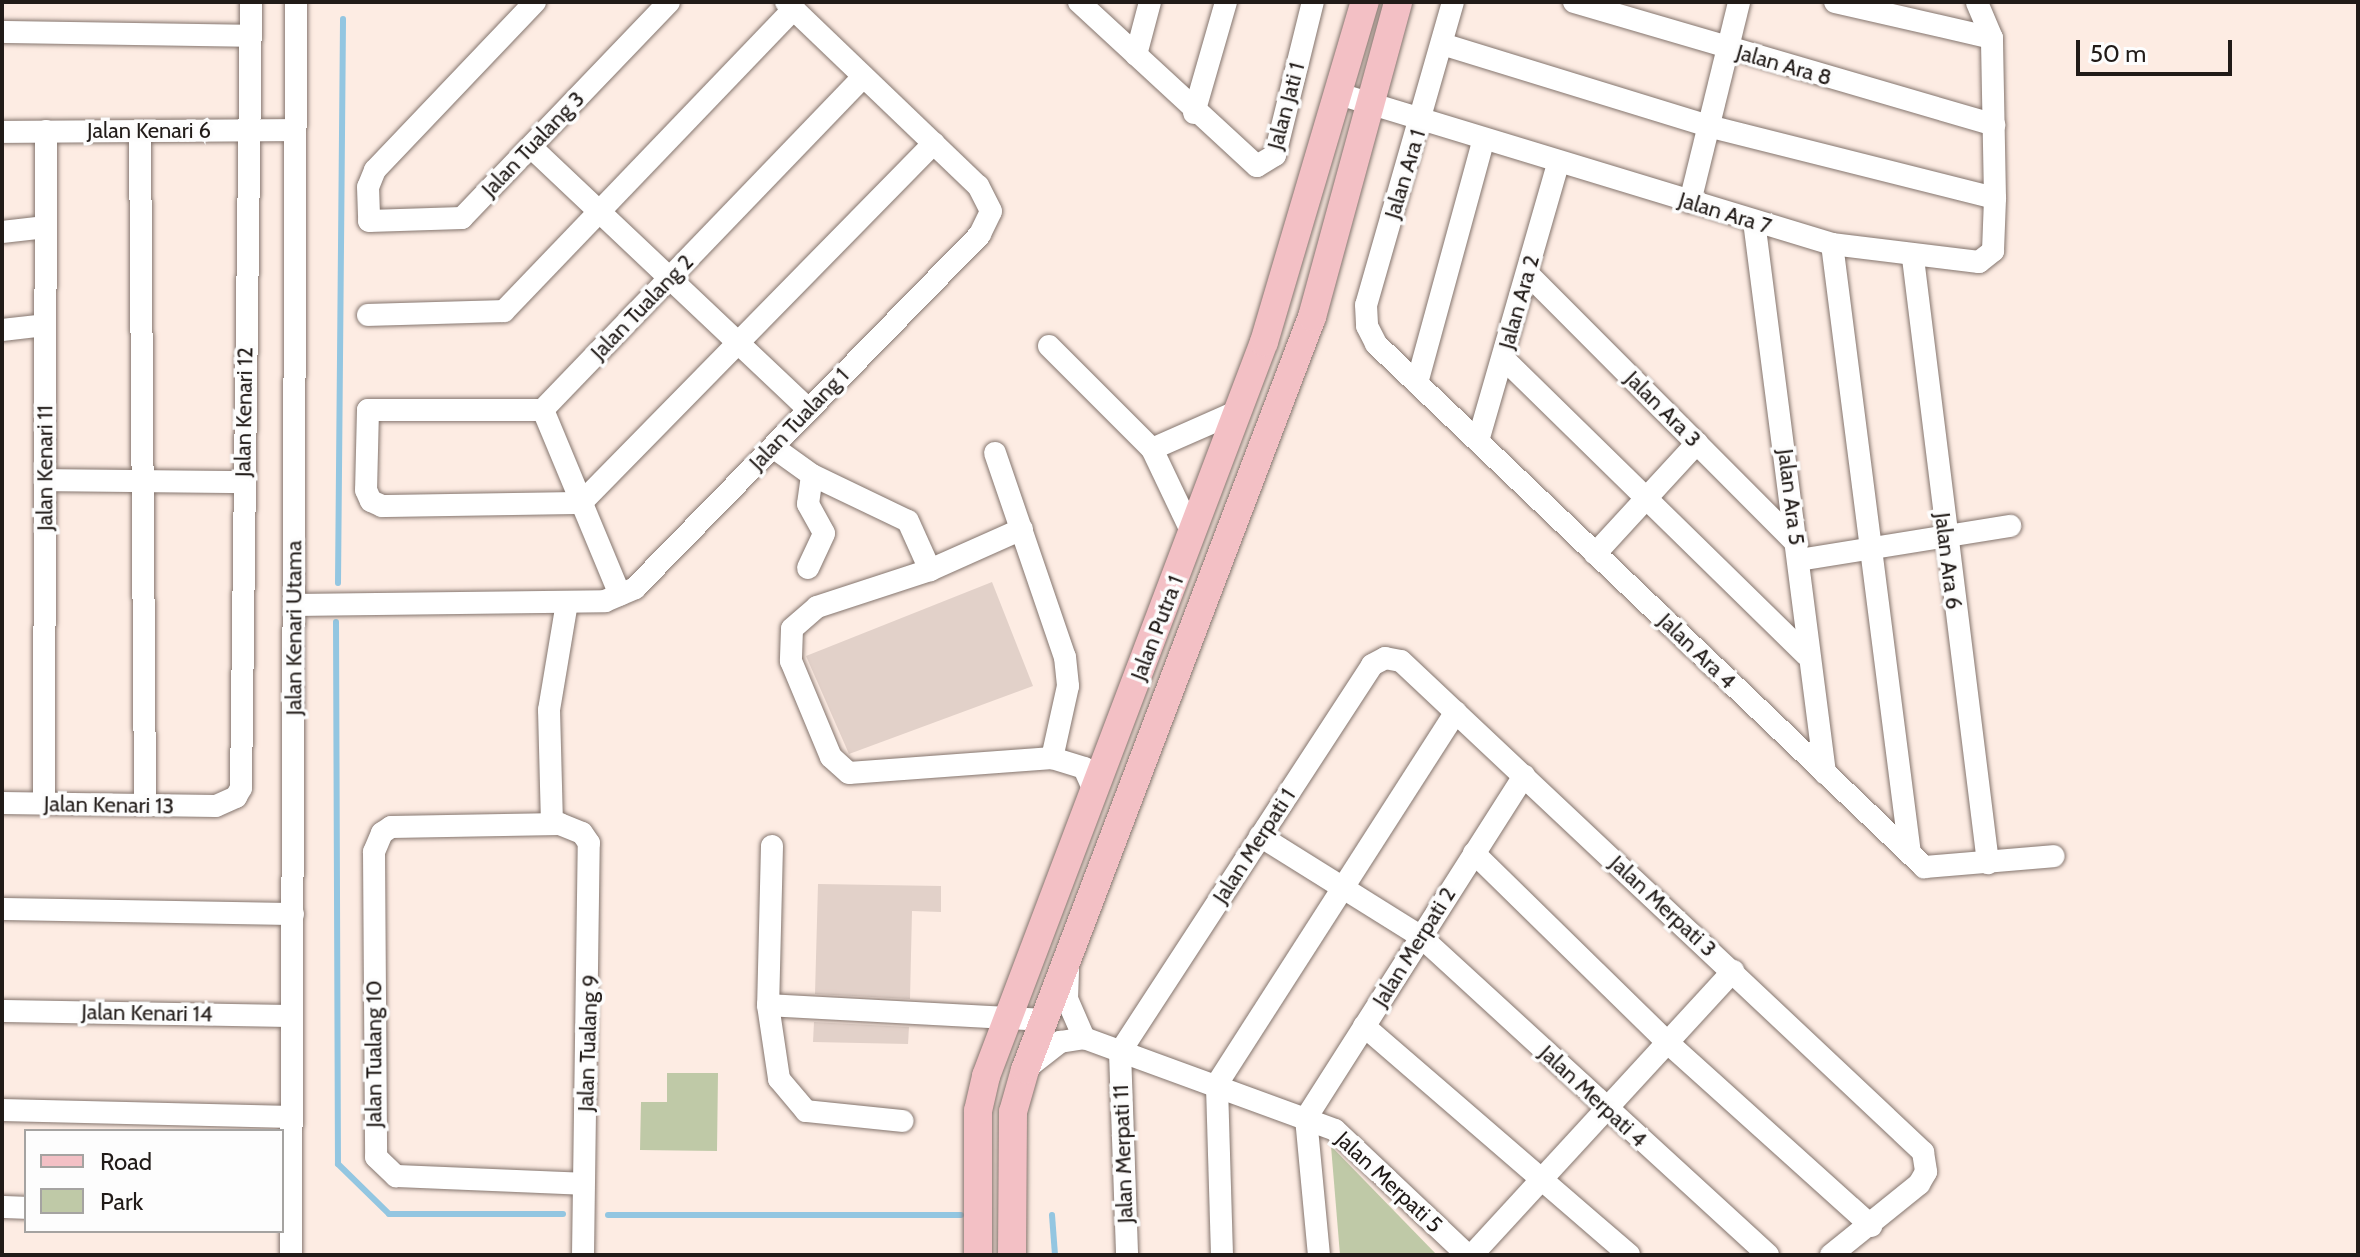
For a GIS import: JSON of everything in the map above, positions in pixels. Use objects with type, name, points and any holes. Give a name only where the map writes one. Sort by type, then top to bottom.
[{"type":"main road","name":"Jalan Putra 1","points":[[978,1255],[978,1111],[1010,1016],[1238,411],[1339,94],[1365,2]]},
{"type":"main road","name":"Jalan Putra 1","points":[[1012,1255],[1013,1112],[1025,1070],[1312,317],[1398,2]]},
{"type":"street","name":"Jalan Kenari 12","points":[[216,806],[236,797],[243,778],[242,482],[251,2]]},
{"type":"street","name":"Jalan Kenari Utama","points":[[291,1255],[296,2]]},
{"type":"street","name":"Jalan Tualang 3","points":[[535,2],[375,170],[368,187],[369,221],[462,218],[669,2]]},
{"type":"street","points":[[1079,2],[1194,113],[1226,2]]},
{"type":"street","points":[[1136,55],[1150,2]]},
{"type":"street","name":"Jalan Jati 1","points":[[1194,113],[1250,163],[1271,162],[1313,2]]},
{"type":"street","name":"Jalan Ara 1","points":[[1376,344],[1367,326],[1366,305],[1453,2]]},
{"type":"street","name":"Jalan Ara 8","points":[[1574,2],[1994,125]]},
{"type":"street","points":[[1690,202],[1739,2]]},
{"type":"street","points":[[1835,2],[1992,38]]},
{"type":"street","points":[[1977,2],[1992,38]]},
{"type":"street","points":[[368,315],[504,311],[601,213],[790,6]]},
{"type":"street","name":"Jalan Tualang 1","points":[[294,605],[567,602],[620,595],[635,588],[988,223],[988,198],[790,6]]},
{"type":"street","points":[[2,32],[251,36]]},
{"type":"street","name":"Jalan Ara 7","points":[[1339,94],[1420,122],[1832,244],[1913,258],[1970,263],[1987,258],[1995,242],[1992,38]]},
{"type":"street","points":[[1442,44],[1708,126],[1995,198]]},
{"type":"street","name":"Jalan Tualang 2","points":[[543,410],[862,78]]},
{"type":"street","name":"Jalan Kenari 6","points":[[2,132],[295,130]]},
{"type":"street","name":"Jalan Kenari 11","points":[[44,804],[46,131]]},
{"type":"street","points":[[140,131],[145,805]]},
{"type":"street","points":[[1417,383],[1483,141]]},
{"type":"street","points":[[620,595],[581,503],[543,410],[368,410],[366,490],[376,504],[581,503],[934,143]]},
{"type":"street","points":[[531,147],[808,409]]},
{"type":"street","name":"Jalan Ara 2","points":[[1478,441],[1558,163]]},
{"type":"street","name":"Jalan Ara 5","points":[[1754,221],[1798,552],[1806,655],[1825,773]]},
{"type":"street","points":[[2,232],[46,227]]},
{"type":"street","points":[[1832,244],[1910,854]]},
{"type":"street","name":"Jalan Ara 6","points":[[1913,258],[1944,535],[1988,863]]},
{"type":"street","name":"Jalan Ara 3","points":[[1528,274],[1697,443],[1798,552]]},
{"type":"street","points":[[2,330],[45,325]]},
{"type":"street","name":"Jalan Ara 4","points":[[1376,344],[1928,868],[2054,856]]},
{"type":"street","points":[[1049,346],[1152,449],[1193,535]]},
{"type":"street","points":[[1503,358],[1806,655]]},
{"type":"street","points":[[1152,449],[1238,411]]},
{"type":"street","points":[[1595,554],[1697,443]]},
{"type":"street","points":[[773,447],[812,475],[908,521],[930,570]]},
{"type":"street","points":[[995,453],[1065,657],[1068,686],[1052,758]]},
{"type":"street","points":[[808,568],[824,533],[808,504],[812,475]]},
{"type":"street","points":[[45,480],[242,482]]},
{"type":"street","points":[[1798,552],[1872,548],[2010,526]]},
{"type":"street","points":[[1022,529],[930,570],[817,607],[792,629],[791,661],[831,757],[849,773],[861,775],[1052,758],[1084,768],[1095,793]]},
{"type":"street","points":[[552,824],[549,710],[567,602]]},
{"type":"street","name":"Jalan Merpati 1","points":[[1120,1052],[1372,665],[1385,658],[1401,661]]},
{"type":"street","name":"Jalan Merpati 3","points":[[1401,661],[1923,1152],[1926,1172],[1919,1184],[1871,1226]]},
{"type":"street","points":[[1222,1255],[1217,1084],[1456,712]]},
{"type":"street","name":"Jalan Merpati 2","points":[[1306,1118],[1524,776]]},
{"type":"street","name":"Jalan Kenari 13","points":[[2,803],[216,806]]},
{"type":"street","name":"Jalan Tualang 10","points":[[552,824],[401,825],[382,833],[374,852],[376,1157],[396,1176],[583,1184]]},
{"type":"street","name":"Jalan Tualang 9","points":[[552,824],[582,833],[591,855],[583,1255]]},
{"type":"street","name":"Jalan Merpati 4","points":[[1260,836],[1420,936],[1768,1255]]},
{"type":"street","points":[[772,846],[768,1005],[775,1065],[792,1100],[806,1111],[902,1121]]},
{"type":"street","points":[[1474,853],[1667,1042],[1871,1226],[1831,1255]]},
{"type":"street","points":[[2,909],[293,914]]},
{"type":"street","points":[[1025,1070],[1060,1042],[1084,1038],[1067,999],[1068,958]]},
{"type":"street","points":[[1470,1255],[1733,971]]},
{"type":"street","points":[[768,1005],[1044,1020]]},
{"type":"street","name":"Jalan Kenari 14","points":[[2,1011],[292,1016]]},
{"type":"street","points":[[1364,1026],[1544,1178],[1629,1255]]},
{"type":"street","name":"Jalan Merpati 5","points":[[1084,1038],[1217,1084],[1335,1130],[1470,1255]]},
{"type":"street","name":"Jalan Merpati 11","points":[[1120,1052],[1127,1255]]},
{"type":"street","points":[[2,1110],[292,1117]]},
{"type":"street","points":[[1306,1118],[1319,1255]]},
{"type":"street","points":[[2,1207],[24,1208]]},
{"type":"green space","points":[[667,1073],[718,1073],[717,1151],[640,1150],[641,1102],[667,1102]]},
{"type":"green space","points":[[1331,1146],[1437,1255],[1340,1255]]},
{"type":"building","points":[[992,582],[1033,686],[849,754],[806,656]]},
{"type":"building","points":[[818,884],[941,886],[941,912],[912,911],[910,999],[815,994]]},
{"type":"building","points":[[814,1022],[909,1027],[908,1044],[813,1042]]},
{"type":"waterway","points":[[338,583],[343,19]]},
{"type":"waterway","points":[[336,622],[338,1164],[389,1214],[563,1214]]},
{"type":"waterway","points":[[608,1215],[961,1215]]},
{"type":"waterway","points":[[1052,1215],[1055,1255]]}]
